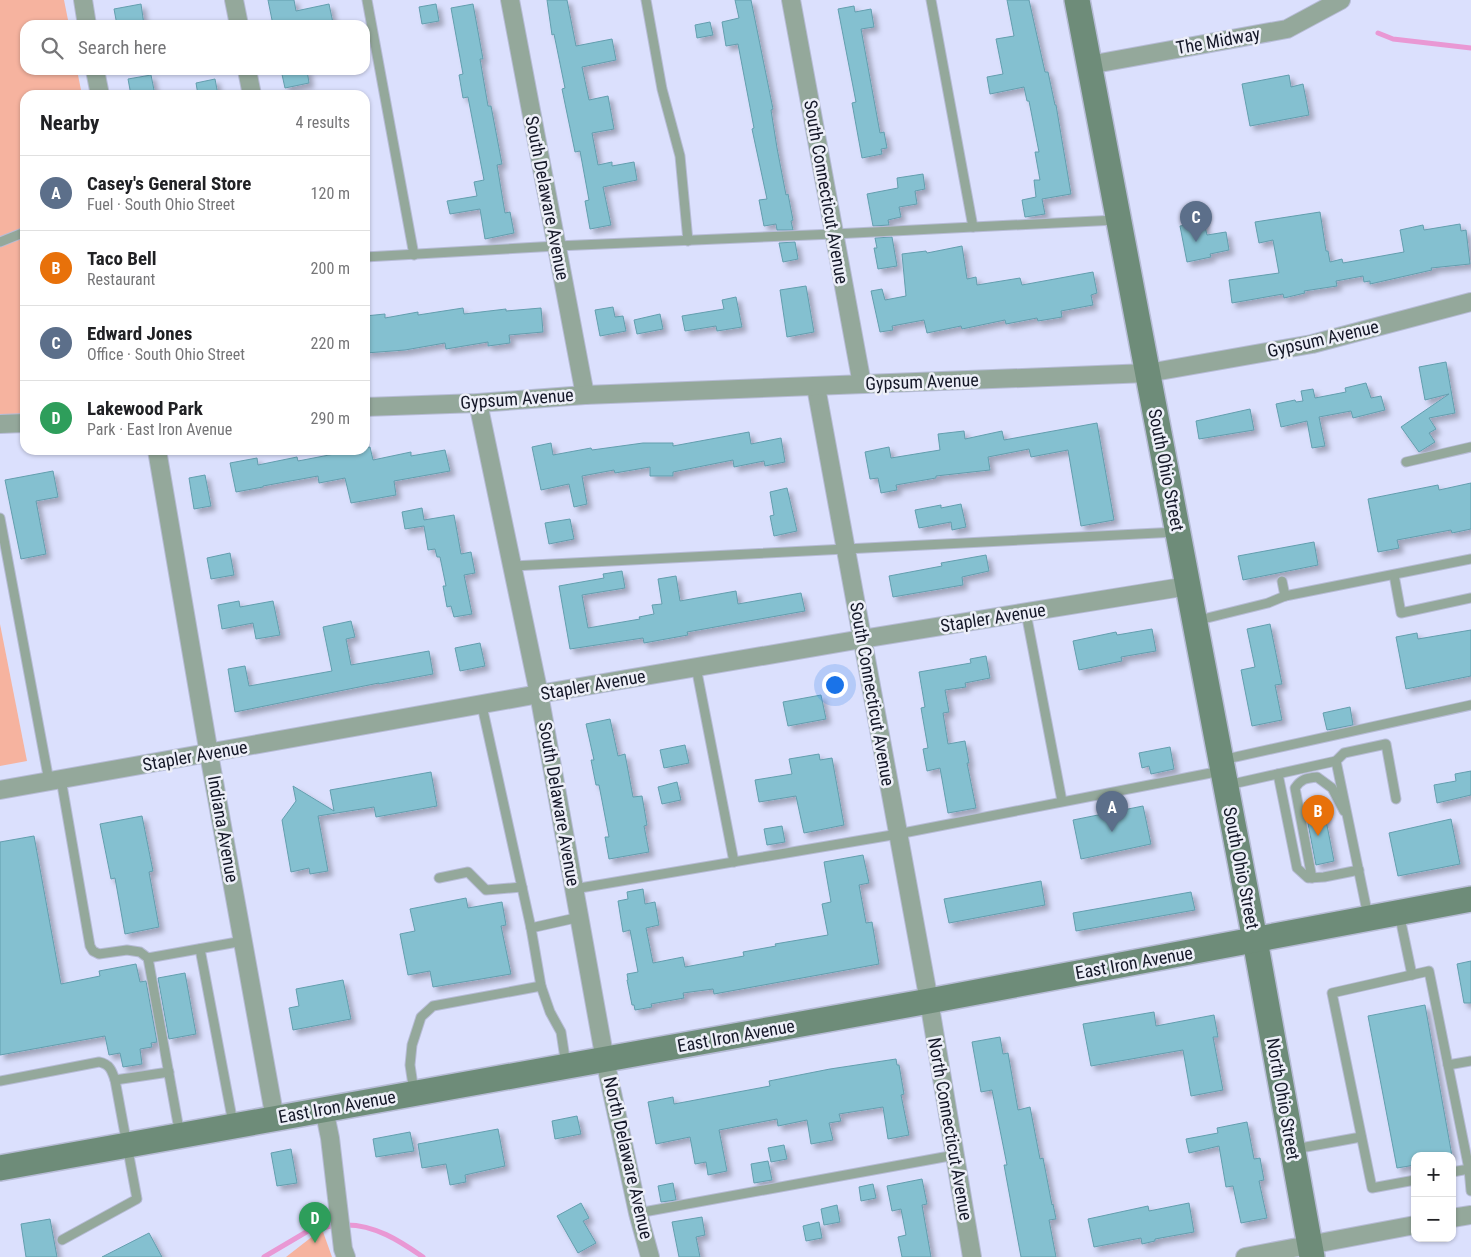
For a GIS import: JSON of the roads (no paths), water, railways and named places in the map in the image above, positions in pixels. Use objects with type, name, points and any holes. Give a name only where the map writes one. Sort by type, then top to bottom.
[{"type":"street","points":[[83,0],[86,20]]},
{"type":"street","points":[[234,0],[238,20]]},
{"type":"street","name":"South Delaware Avenue","points":[[510,0],[585,395]]},
{"type":"street","name":"South Connecticut Avenue","points":[[791,0],[862,384]]},
{"type":"street","name":"South Ohio Street","points":[[1077,0],[1255,940]]},
{"type":"street","name":"The Midway","points":[[1089,65],[1287,28],[1341,0]]},
{"type":"street","points":[[97,75],[99,90]]},
{"type":"street","points":[[248,75],[251,90]]},
{"type":"street","name":"Gypsum Avenue","points":[[370,407],[585,395],[1148,373],[1312,344],[1471,302]]},
{"type":"street","name":"South Connecticut Avenue","points":[[816,387],[929,1001]]},
{"type":"street","name":"South Delaware Avenue","points":[[478,402],[540,694],[606,1060]]},
{"type":"street","points":[[0,424],[20,423]]},
{"type":"street","name":"Indiana Avenue","points":[[158,455],[209,754],[275,1119]]},
{"type":"street","name":"Stapler Avenue","points":[[0,790],[696,667],[1188,586]]},
{"type":"street","name":"East Iron Avenue","points":[[0,1168],[929,1001],[1471,899]]},
{"type":"street","name":"North Ohio Street","points":[[1255,940],[1311,1251]]},
{"type":"street","name":"North Connecticut Avenue","points":[[929,1001],[972,1257]]},
{"type":"street","name":"North Delaware Avenue","points":[[606,1060],[638,1212],[650,1257]]},
{"type":"street","points":[[324,1109],[330,1138],[343,1248],[346,1257]]},
{"type":"street","points":[[1456,1217],[1471,1215]]},
{"type":"street","points":[[1245,1257],[1311,1251],[1411,1226]]},
{"type":"lane","points":[[368,0],[414,255]]},
{"type":"lane","points":[[646,0],[662,89],[680,156],[688,240]]},
{"type":"lane","points":[[931,0],[973,227]]},
{"type":"lane","points":[[370,257],[556,246],[1119,220]]},
{"type":"lane","points":[[0,242],[20,234]]},
{"type":"lane","points":[[1406,462],[1471,447]]},
{"type":"lane","points":[[0,518],[90,946],[93,952],[99,954],[127,950],[140,952],[148,958],[180,1136]]},
{"type":"lane","points":[[513,566],[1178,532]]},
{"type":"lane","points":[[1195,621],[1268,604],[1285,596],[1471,559]]},
{"type":"lane","points":[[1394,575],[1401,613],[1471,598]]},
{"type":"lane","points":[[1282,581],[1285,596]]},
{"type":"lane","points":[[1026,613],[1062,802]]},
{"type":"lane","points":[[696,667],[734,862]]},
{"type":"lane","points":[[482,706],[531,928],[541,986],[550,1012],[561,1032],[566,1067]]},
{"type":"lane","points":[[574,889],[898,834],[1223,772],[1471,706]]},
{"type":"lane","points":[[1223,772],[1278,774],[1336,761],[1344,752],[1386,744],[1396,799]]},
{"type":"lane","points":[[1336,761],[1369,919]]},
{"type":"lane","points":[[1278,774],[1297,868],[1308,878],[1359,870]]},
{"type":"lane","points":[[1312,878],[1295,788],[1300,781],[1306,778],[1317,777],[1326,782],[1332,788],[1348,818]]},
{"type":"lane","points":[[439,878],[468,872],[486,890],[522,887]]},
{"type":"lane","points":[[1399,913],[1412,975]]},
{"type":"lane","points":[[531,928],[580,917]]},
{"type":"lane","points":[[148,958],[243,940]]},
{"type":"lane","points":[[200,949],[234,1126]]},
{"type":"lane","points":[[1411,1181],[1372,1188],[1332,993],[1430,972],[1469,1169],[1471,1190]]},
{"type":"lane","points":[[414,1093],[410,1065],[412,1045],[421,1017],[433,1006],[541,986]]},
{"type":"lane","points":[[1448,1065],[1471,1061]]},
{"type":"lane","points":[[0,1081],[100,1062],[105,1063],[110,1068],[115,1080],[138,1199],[62,1240]]},
{"type":"lane","points":[[115,1080],[169,1072]]},
{"type":"lane","points":[[1292,1150],[1361,1137]]},
{"type":"lane","points":[[638,1212],[955,1155]]},
{"type":"lane","points":[[1456,1171],[1469,1169]]},
{"type":"waterway","points":[[1378,33],[1393,39],[1471,48]]},
{"type":"waterway","points":[[264,1257],[308,1231],[336,1225]]},
{"type":"waterway","points":[[344,1225],[355,1225],[376,1230],[423,1257]]},
{"type":"place","name":"Edward Jones","points":[[1196,242]]},
{"type":"place","name":"Casey's General Store","points":[[1112,832]]},
{"type":"place","name":"Taco Bell","points":[[1318,836]]},
{"type":"place","name":"Lakewood Park","points":[[315,1243]]}]
